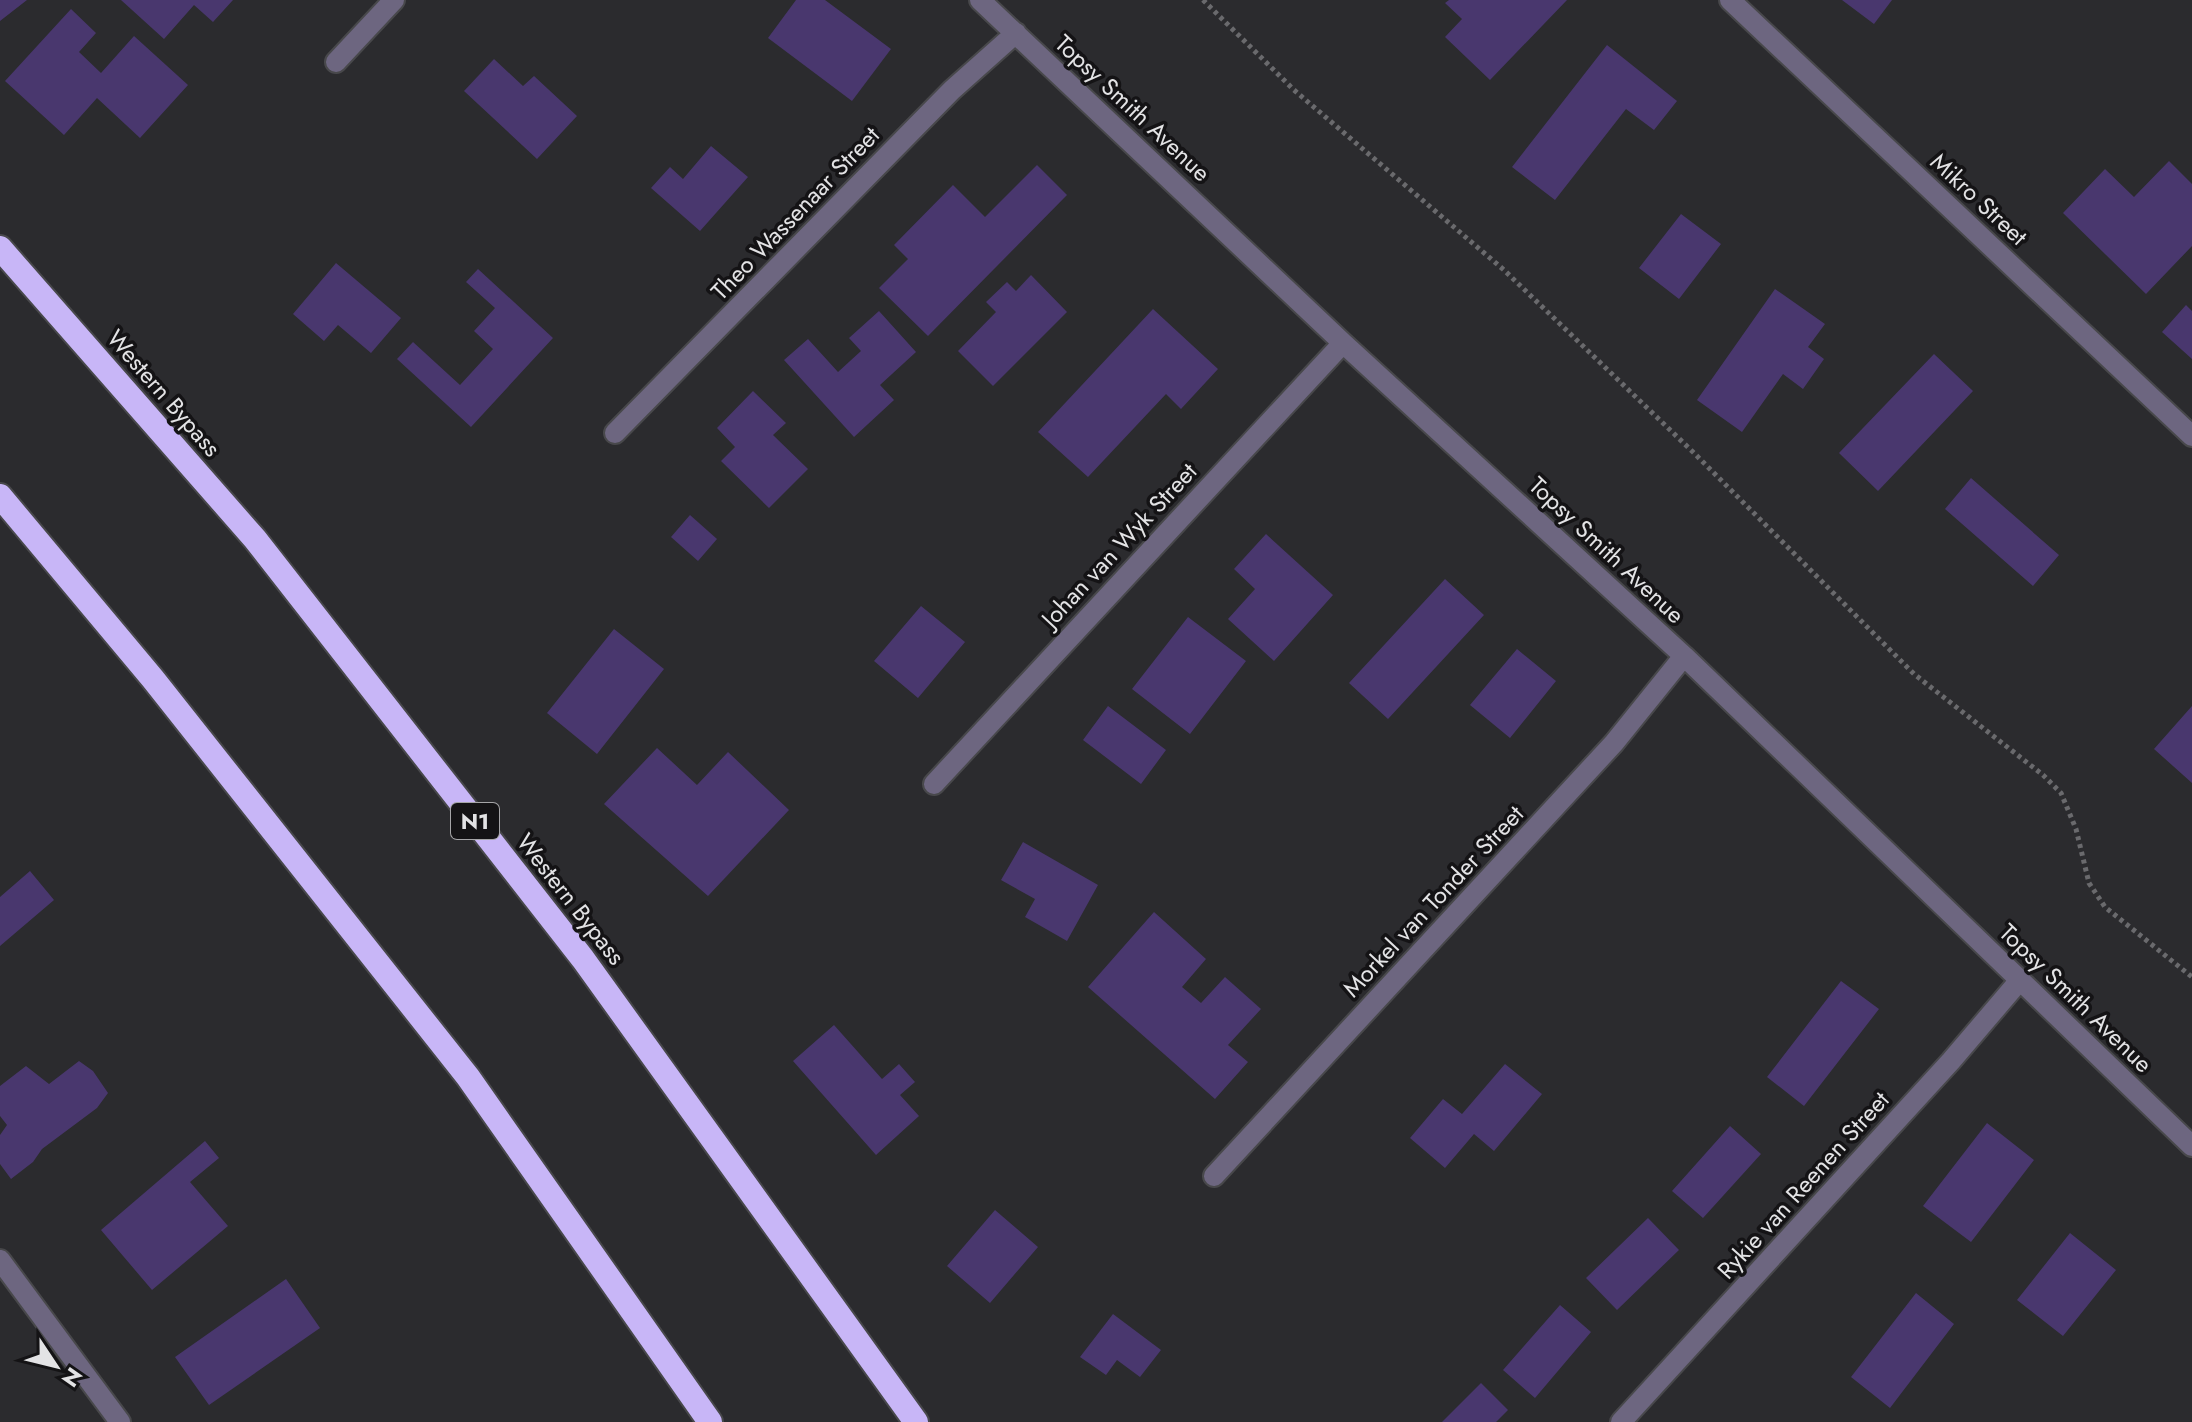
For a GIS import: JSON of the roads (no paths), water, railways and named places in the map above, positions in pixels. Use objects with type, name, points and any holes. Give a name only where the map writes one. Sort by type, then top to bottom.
[{"type":"highway","name":"Western Bypass","points":[[0,248],[255,539],[535,897],[916,1422]]},
{"type":"highway","points":[[0,496],[153,679],[468,1077],[710,1422]]},
{"type":"street","points":[[336,62],[394,0]]},
{"type":"street","name":"Topsy Smith Avenue","points":[[980,0],[1343,343],[1684,656],[2192,1146]]},
{"type":"street","name":"Mikro Street","points":[[1730,0],[2192,436]]},
{"type":"street","name":"Theo Wassenaar Street","points":[[615,433],[952,90],[1016,33]]},
{"type":"street","name":"Johan van Wyk Street","points":[[934,784],[1343,343]]},
{"type":"street","name":"Morkel van Tonder Street","points":[[1214,1176],[1614,743],[1684,656]]},
{"type":"street","name":"Rykie van Reenen Street","points":[[1621,1422],[1951,1061],[2020,980]]},
{"type":"street","points":[[4,1275],[120,1422]]}]
